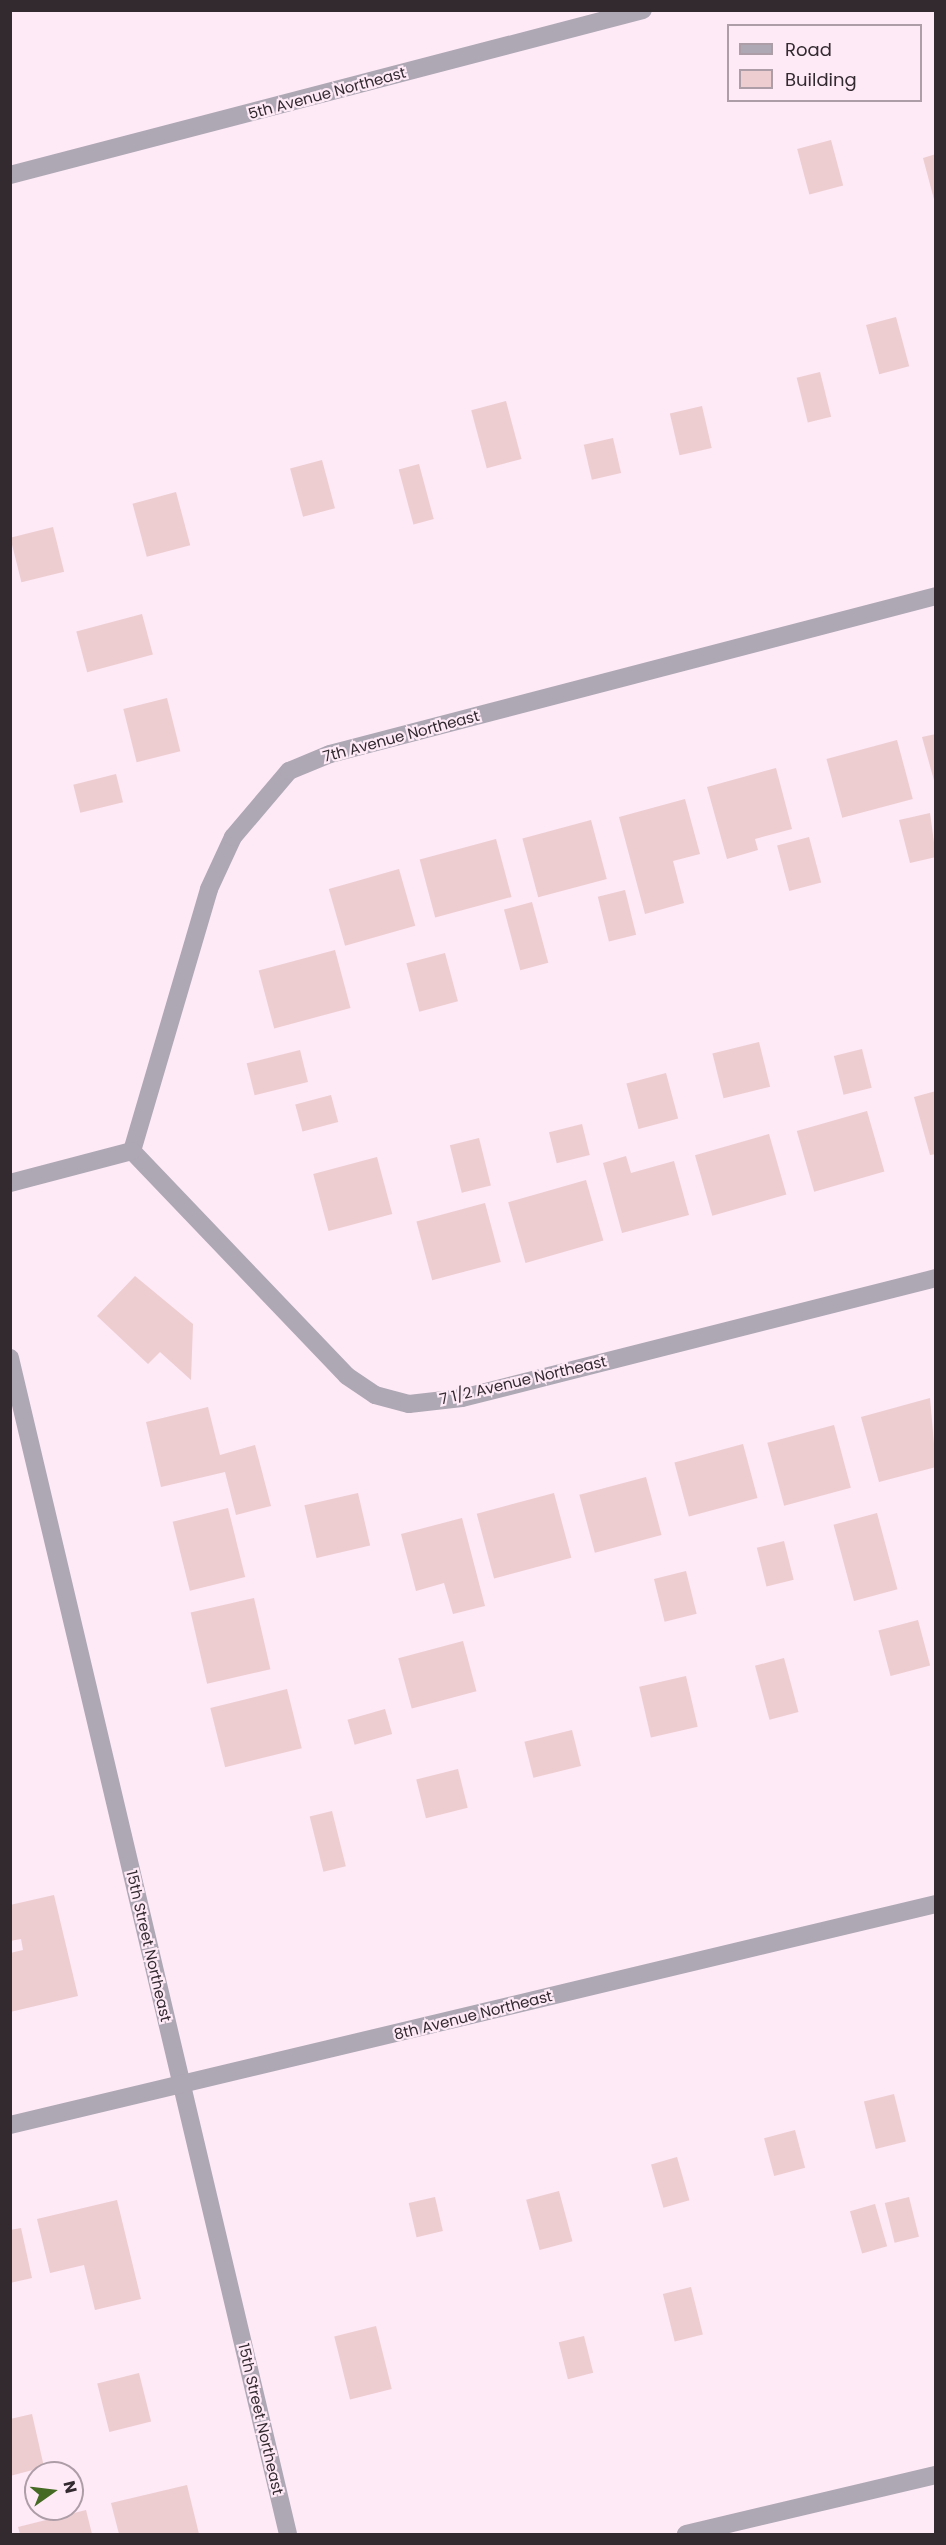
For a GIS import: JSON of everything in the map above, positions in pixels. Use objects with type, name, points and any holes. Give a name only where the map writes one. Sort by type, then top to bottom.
[{"type":"street","name":"5th Avenue Northeast","points":[[10,175],[643,10]]},
{"type":"street","name":"7th Avenue Northeast","points":[[132,1151],[209,889],[233,837],[289,771],[330,754],[936,597]]},
{"type":"street","points":[[10,1183],[132,1151]]},
{"type":"street","name":"7 1/2 Avenue Northeast","points":[[132,1151],[347,1376],[375,1395],[409,1404],[462,1398],[936,1278]]},
{"type":"street","name":"15th Street Northeast","points":[[10,1358],[288,2535]]},
{"type":"street","name":"8th Avenue Northeast","points":[[10,2125],[182,2086],[936,1904]]},
{"type":"street","points":[[686,2535],[936,2475]]},
{"type":"building","points":[[831,140],[843,185],[809,194],[797,149]]},
{"type":"building","points":[[936,154],[936,203],[935,203],[923,158]]},
{"type":"building","points":[[896,317],[909,366],[879,374],[866,325]]},
{"type":"building","points":[[820,372],[831,417],[808,422],[797,378]]},
{"type":"building","points":[[506,401],[522,459],[487,468],[471,410]]},
{"type":"building","points":[[702,406],[712,448],[680,455],[670,413]]},
{"type":"building","points":[[613,438],[621,473],[592,480],[584,445]]},
{"type":"building","points":[[322,460],[335,508],[303,517],[290,469]]},
{"type":"building","points":[[419,464],[434,519],[413,524],[399,469]]},
{"type":"building","points":[[176,492],[190,545],[147,557],[133,504]]},
{"type":"building","points":[[53,527],[64,572],[21,582],[10,538]]},
{"type":"building","points":[[142,614],[153,655],[87,672],[76,632]]},
{"type":"building","points":[[167,698],[180,751],[137,762],[123,709]]},
{"type":"building","points":[[936,734],[936,784],[935,784],[922,737]]},
{"type":"building","points":[[897,740],[913,799],[842,818],[826,759]]},
{"type":"building","points":[[776,768],[792,829],[755,839],[758,850],[727,859],[707,787]]},
{"type":"building","points":[[116,774],[123,802],[80,813],[73,785]]},
{"type":"building","points":[[685,799],[700,854],[673,861],[684,903],[645,914],[619,817]]},
{"type":"building","points":[[930,813],[936,857],[910,863],[899,820]]},
{"type":"building","points":[[591,820],[607,879],[538,897],[522,838]]},
{"type":"building","points":[[809,837],[821,882],[789,891],[777,846]]},
{"type":"building","points":[[496,839],[512,897],[435,917],[420,859]]},
{"type":"building","points":[[399,869],[415,926],[345,946],[329,889]]},
{"type":"building","points":[[625,890],[636,935],[609,941],[598,897]]},
{"type":"building","points":[[532,902],[548,963],[520,970],[504,910]]},
{"type":"building","points":[[335,950],[351,1008],[274,1028],[259,970]]},
{"type":"building","points":[[445,953],[458,1001],[419,1012],[406,963]]},
{"type":"building","points":[[759,1042],[770,1087],[724,1098],[712,1054]]},
{"type":"building","points":[[862,1049],[872,1088],[844,1095],[834,1056]]},
{"type":"building","points":[[300,1050],[308,1082],[255,1095],[247,1063]]},
{"type":"building","points":[[666,1073],[678,1118],[639,1129],[626,1084]]},
{"type":"building","points":[[936,1091],[936,1154],[930,1155],[914,1097]]},
{"type":"building","points":[[331,1095],[338,1122],[303,1132],[295,1105]]},
{"type":"building","points":[[867,1111],[884,1172],[814,1192],[797,1131]]},
{"type":"building","points":[[582,1124],[590,1155],[557,1163],[549,1132]]},
{"type":"building","points":[[769,1134],[786,1195],[712,1216],[695,1155]]},
{"type":"building","points":[[479,1138],[491,1186],[462,1193],[450,1145]]},
{"type":"building","points":[[626,1156],[631,1173],[674,1161],[689,1215],[622,1233],[603,1163]]},
{"type":"building","points":[[377,1157],[392,1214],[329,1231],[313,1174]]},
{"type":"building","points":[[586,1180],[603,1241],[526,1263],[508,1202]]},
{"type":"building","points":[[485,1203],[501,1262],[432,1280],[416,1221]]},
{"type":"building","points":[[135,1276],[193,1324],[191,1380],[160,1352],[148,1364],[97,1316]]},
{"type":"building","points":[[930,1398],[936,1467],[879,1482],[861,1417]]},
{"type":"building","points":[[208,1407],[220,1455],[255,1445],[271,1506],[236,1515],[225,1472],[161,1487],[146,1422]]},
{"type":"building","points":[[834,1425],[851,1488],[784,1506],[767,1443]]},
{"type":"building","points":[[743,1444],[757,1498],[689,1516],[674,1462]]},
{"type":"building","points":[[646,1477],[662,1535],[595,1553],[579,1495]]},
{"type":"building","points":[[358,1493],[370,1546],[317,1558],[304,1505]]},
{"type":"building","points":[[554,1493],[571,1558],[494,1578],[477,1514]]},
{"type":"building","points":[[228,1508],[245,1577],[190,1591],[173,1522]]},
{"type":"building","points":[[877,1513],[897,1589],[854,1601],[834,1525]]},
{"type":"building","points":[[462,1518],[485,1606],[453,1614],[444,1583],[416,1591],[401,1534]]},
{"type":"building","points":[[784,1541],[794,1580],[767,1587],[757,1548]]},
{"type":"building","points":[[686,1571],[697,1614],[665,1622],[654,1579]]},
{"type":"building","points":[[254,1598],[270,1669],[207,1684],[191,1613]]},
{"type":"building","points":[[918,1620],[930,1665],[891,1676],[878,1631]]},
{"type":"building","points":[[463,1641],[476,1691],[412,1709],[398,1658]]},
{"type":"building","points":[[784,1658],[798,1712],[770,1720],[755,1666]]},
{"type":"building","points":[[686,1676],[698,1727],[651,1737],[639,1687]]},
{"type":"building","points":[[287,1689],[302,1748],[225,1767],[210,1708]]},
{"type":"building","points":[[385,1709],[392,1734],[355,1745],[348,1720]]},
{"type":"building","points":[[572,1730],[581,1766],[533,1778],[524,1742]]},
{"type":"building","points":[[458,1769],[468,1808],[426,1818],[416,1779]]},
{"type":"building","points":[[332,1811],[346,1866],[323,1872],[310,1817]]},
{"type":"building","points":[[54,1895],[78,1996],[10,2012],[10,1953],[23,1950],[21,1939],[10,1941],[10,1905]]},
{"type":"building","points":[[894,2094],[906,2142],[876,2149],[864,2101]]},
{"type":"building","points":[[795,2130],[805,2168],[774,2176],[764,2138]]},
{"type":"building","points":[[677,2157],[689,2200],[663,2208],[651,2164]]},
{"type":"building","points":[[559,2191],[572,2241],[540,2250],[526,2200]]},
{"type":"building","points":[[435,2197],[443,2231],[417,2237],[409,2203]]},
{"type":"building","points":[[909,2197],[919,2237],[895,2243],[885,2203]]},
{"type":"building","points":[[117,2200],[141,2299],[95,2310],[84,2265],[50,2273],[37,2219]]},
{"type":"building","points":[[875,2204],[887,2246],[862,2253],[850,2211]]},
{"type":"building","points":[[21,2228],[32,2278],[10,2283],[10,2230]]},
{"type":"building","points":[[691,2287],[703,2335],[675,2342],[663,2294]]},
{"type":"building","points":[[376,2326],[392,2389],[350,2399],[334,2336]]},
{"type":"building","points":[[584,2336],[593,2373],[568,2379],[559,2342]]},
{"type":"building","points":[[139,2373],[151,2422],[109,2432],[97,2383]]},
{"type":"building","points":[[32,2414],[43,2461],[24,2461],[24,2472],[10,2476],[10,2419]]},
{"type":"building","points":[[187,2485],[199,2534],[119,2534],[111,2503]]},
{"type":"building","points":[[84,2510],[86,2510],[92,2534],[20,2534],[18,2527],[42,2521],[84,2521]]}]
